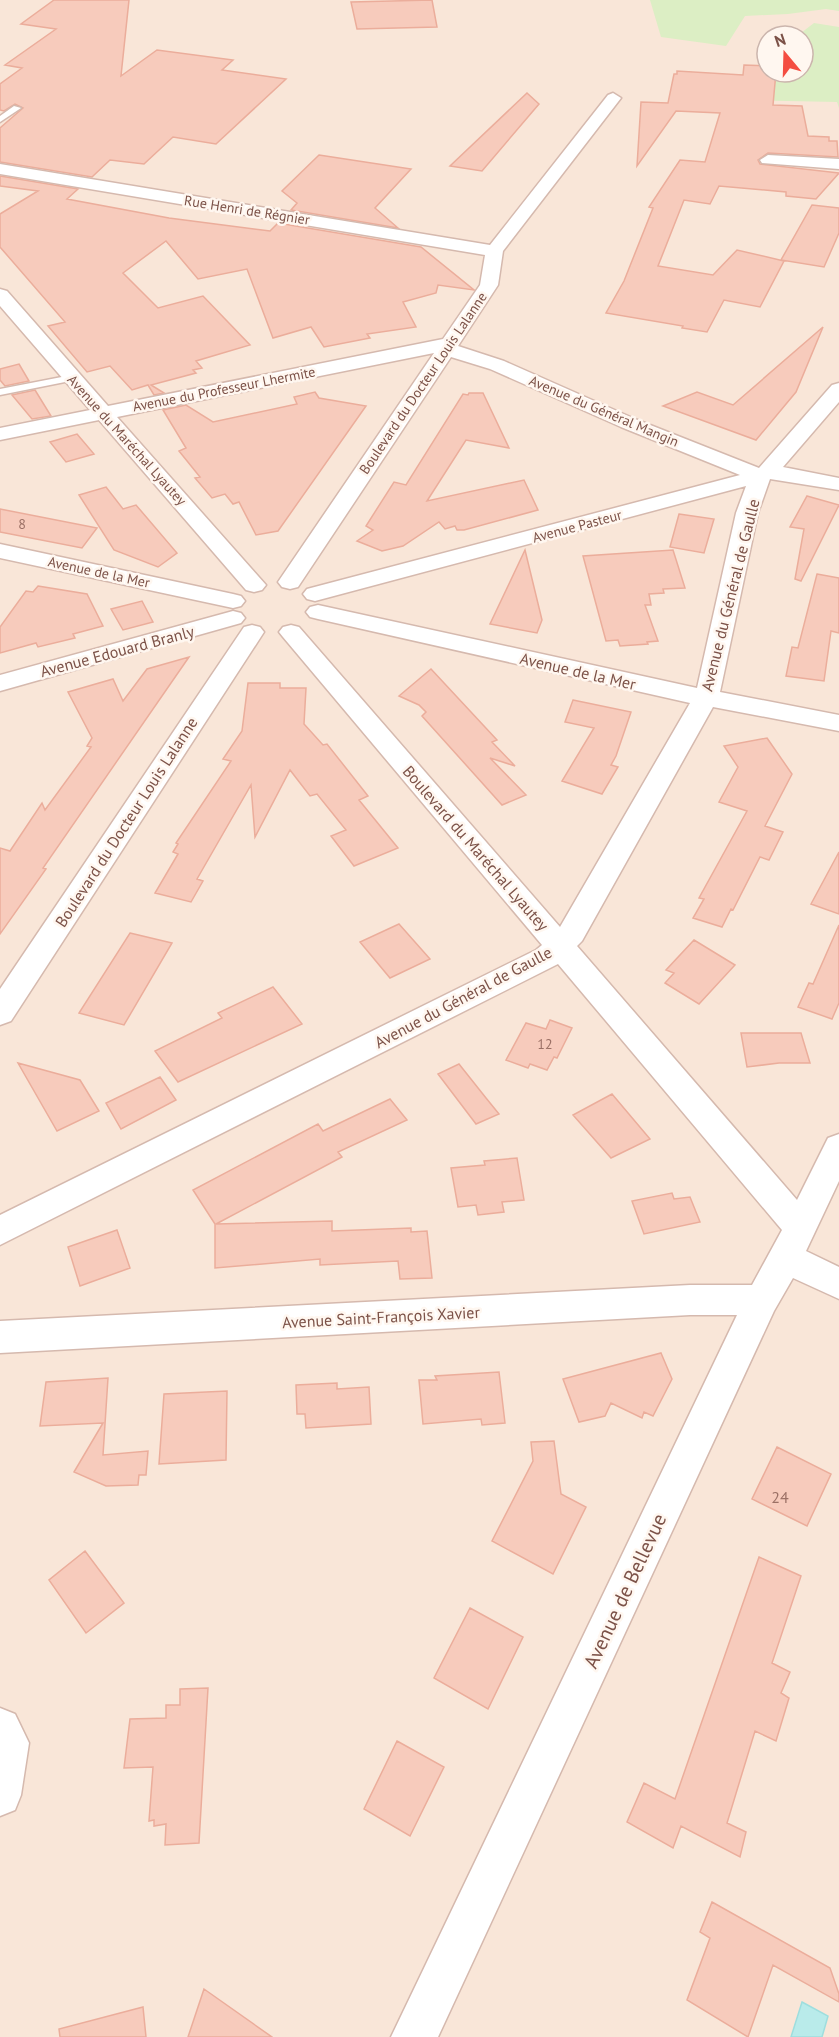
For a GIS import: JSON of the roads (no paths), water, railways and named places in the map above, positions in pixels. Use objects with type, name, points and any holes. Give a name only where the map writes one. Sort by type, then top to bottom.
[{"type":"street","name":"Boulevard du Docteur Louis Lalanne","points":[[290,582],[489,285],[494,250],[613,98]]},
{"type":"street","points":[[768,160],[839,164]]},
{"type":"street","name":"Rue Henri de Régnier","points":[[0,169],[494,250]]},
{"type":"street","name":"Avenue du Maréchal Lyautey","points":[[0,295],[254,585]]},
{"type":"street","name":"Avenue du Professeur Lhermite","points":[[0,434],[448,346]]},
{"type":"street","name":"Avenue du Général Mangin","points":[[448,346],[497,365],[628,423],[765,473]]},
{"type":"street","points":[[765,473],[839,389]]},
{"type":"street","name":"Avenue Pasteur","points":[[316,603],[765,473],[839,484]]},
{"type":"street","name":"Avenue du Général de Gaulle","points":[[0,1231],[546,958],[560,946],[572,933],[695,718],[710,687],[747,513],[765,473]]},
{"type":"street","name":"Avenue de la Mer","points":[[0,551],[239,617]]},
{"type":"street","points":[[272,581],[290,582],[308,589],[316,603],[309,624],[291,632],[278,634],[239,617],[245,589],[272,581]]},
{"type":"street","name":"Avenue de la Mer","points":[[316,603],[670,691],[839,723]]},
{"type":"street","name":"Boulevard du Docteur Louis Lalanne","points":[[0,1013],[239,617]]},
{"type":"street","name":"Avenue Edouard Branly","points":[[0,683],[239,617]]},
{"type":"street","name":"Boulevard du Maréchal Lyautey","points":[[291,632],[560,946],[793,1243]]},
{"type":"street","name":"Avenue de Bellevue","points":[[414,2037],[762,1300],[793,1243],[839,1147]]},
{"type":"street","points":[[793,1243],[839,1284]]},
{"type":"street","name":"Avenue Saint-François Xavier","points":[[0,1337],[690,1300],[762,1300]]},
{"type":"street","points":[[0,1729],[8,1743],[0,1795]]},
{"type":"lane","points":[[0,120],[17,108]]},
{"type":"lane","points":[[0,392],[72,378]]},
{"type":"water","points":[[802,2002],[828,2016],[822,2037],[791,2037]]}]
